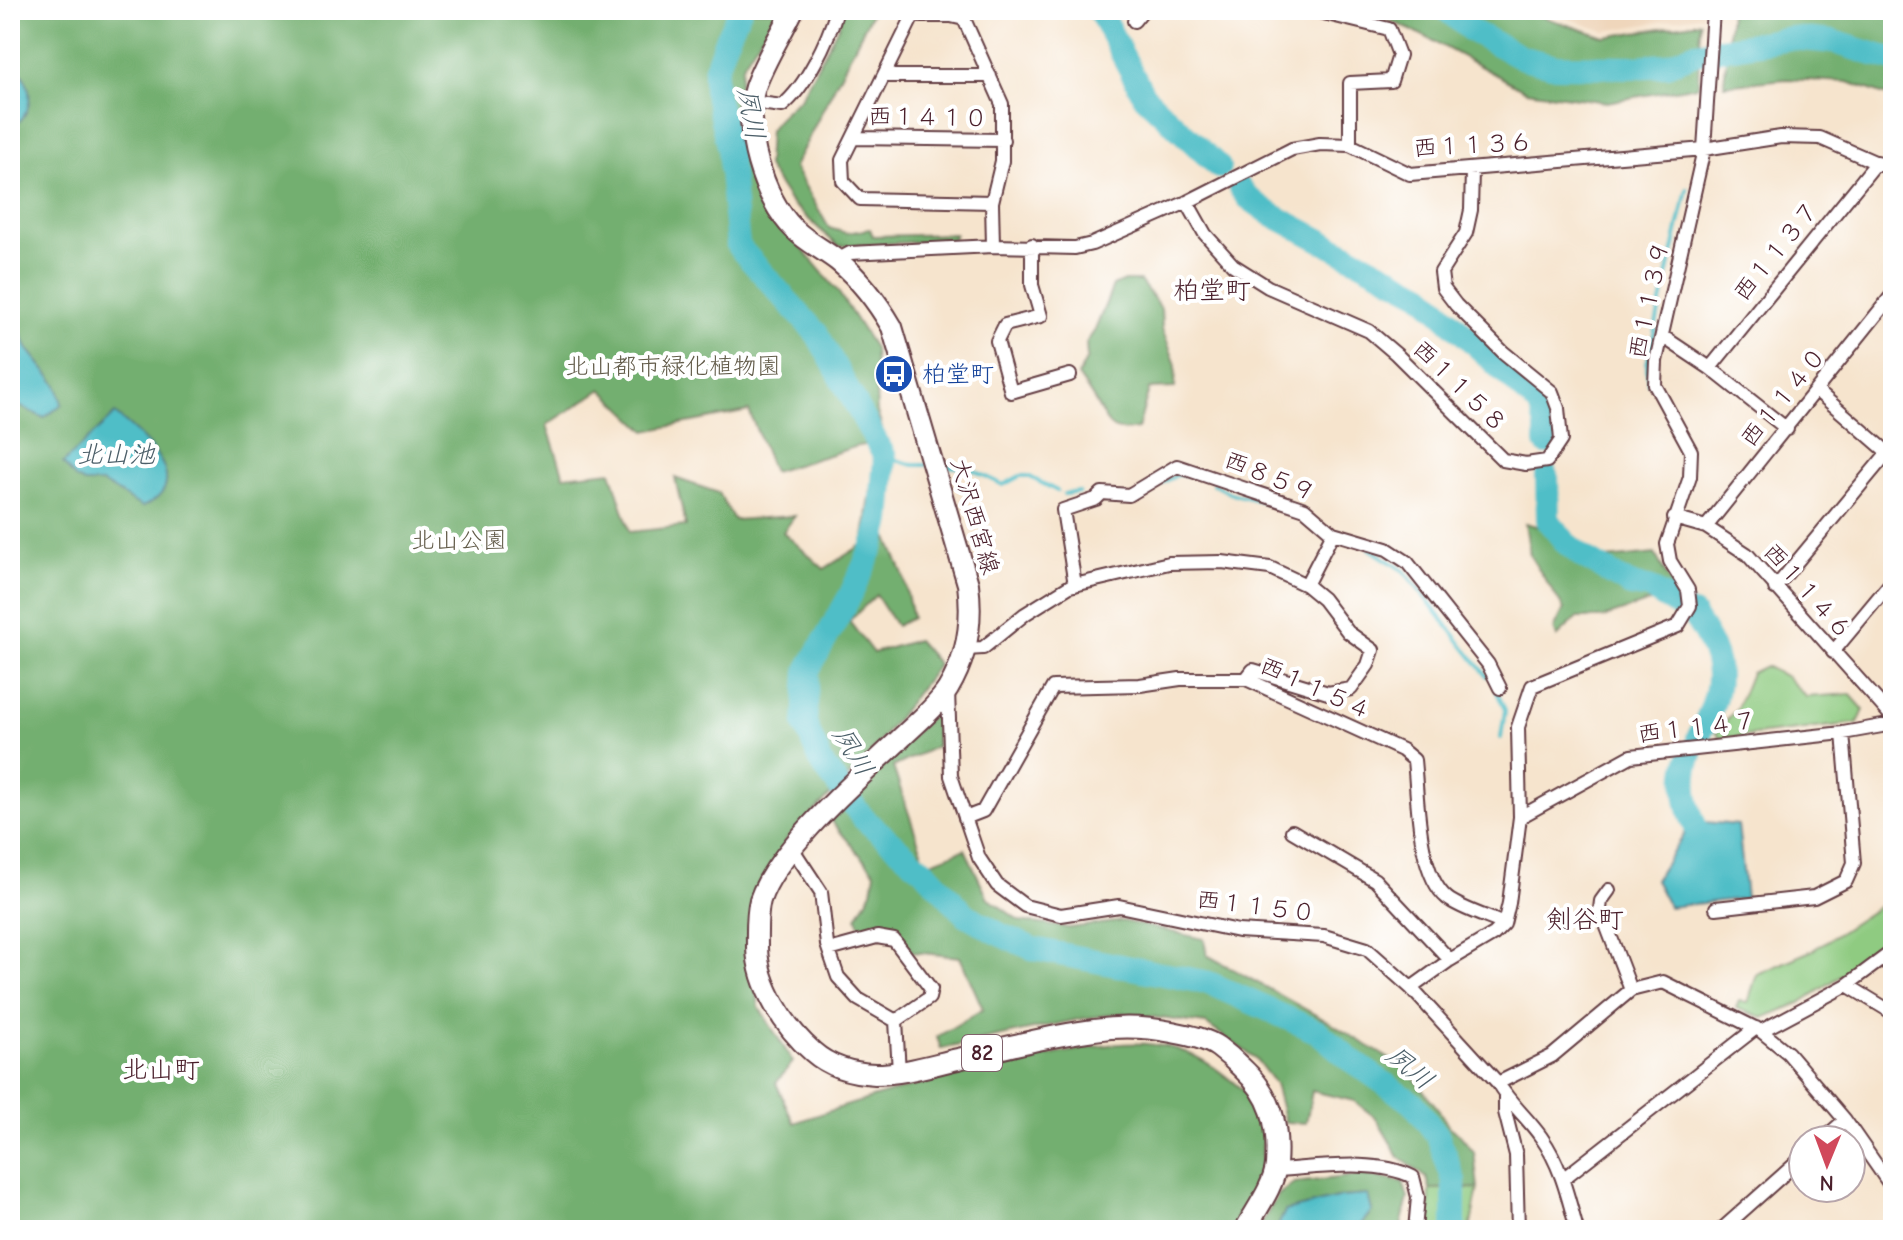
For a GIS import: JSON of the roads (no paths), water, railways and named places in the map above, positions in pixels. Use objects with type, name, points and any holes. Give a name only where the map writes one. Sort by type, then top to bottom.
[{"type":"main road","name":"大沢西宮線","points":[[793,10],[756,85],[752,102],[756,160],[771,198],[792,227],[837,260],[878,304],[892,327],[968,584],[971,622],[966,649],[937,704],[823,815],[792,848],[770,879],[758,912],[757,955],[767,989],[800,1039],[814,1053],[831,1065],[857,1072],[899,1072],[1093,1030],[1137,1027],[1191,1036],[1216,1046],[1247,1072],[1260,1088],[1271,1105],[1276,1134],[1275,1170],[1245,1230]]},
{"type":"street","points":[[752,102],[782,106],[794,96],[831,28],[837,10]]},
{"type":"street","points":[[1134,21],[1143,10]]},
{"type":"street","points":[[1311,10],[1389,29],[1399,55],[1391,81],[1350,83],[1350,145]]},
{"type":"street","name":"西１１３９","points":[[1520,817],[1518,727],[1532,686],[1678,626],[1691,602],[1688,590],[1670,561],[1667,544],[1690,477],[1691,451],[1655,385],[1656,361],[1704,149],[1712,12]]},
{"type":"street","points":[[992,202],[860,199],[843,181],[842,160],[913,16],[966,15],[1002,104],[1002,161],[992,202],[993,246]]},
{"type":"street","points":[[885,76],[990,76]]},
{"type":"street","name":"西１１３６","points":[[837,260],[850,253],[1032,245],[1075,248],[1092,244],[1187,202],[1292,149],[1320,144],[1350,145],[1410,174],[1704,149],[1781,137],[1820,138],[1893,170]]},
{"type":"street","name":"西１４１０","points":[[853,138],[1003,140]]},
{"type":"street","name":"西１１３７","points":[[1710,368],[1877,162]]},
{"type":"street","name":"西１１５８","points":[[1187,202],[1205,234],[1233,265],[1268,287],[1369,331],[1503,460],[1526,464],[1547,461],[1561,440],[1558,408],[1552,392],[1495,344],[1443,288],[1441,272],[1466,233],[1471,210],[1472,171]]},
{"type":"street","points":[[1032,245],[1032,285],[1047,314],[1005,325],[997,341],[1011,392],[1070,375]]},
{"type":"street","name":"西１１４０","points":[[1706,527],[1893,294]]},
{"type":"street","points":[[1662,336],[1710,368],[1787,429]]},
{"type":"street","points":[[1775,588],[1891,452],[1817,391]]},
{"type":"street","name":"西８５９","points":[[1075,585],[1063,510],[1096,499],[1102,493],[1129,495],[1177,466],[1305,509],[1333,533],[1387,549],[1407,562],[1488,664],[1500,688]]},
{"type":"street","name":"西１１４６","points":[[1674,518],[1706,527],[1747,554],[1893,718]]},
{"type":"street","points":[[1306,585],[1333,533]]},
{"type":"street","points":[[966,649],[983,648],[1025,614],[1075,585],[1169,563],[1222,562],[1270,568],[1306,585],[1323,599],[1348,632],[1373,650],[1368,665],[1351,689],[1328,693],[1253,670],[1246,679]]},
{"type":"street","points":[[1833,652],[1893,580]]},
{"type":"street","name":"西１１５４","points":[[965,818],[983,811],[1053,687],[1140,685],[1180,679],[1246,679],[1402,750],[1414,760],[1423,846],[1432,879],[1447,899],[1504,924]]},
{"type":"street","name":"西１１５０","points":[[948,688],[951,776],[979,858],[997,885],[1025,906],[1061,915],[1119,906],[1238,931],[1324,936],[1367,949],[1411,988],[1498,1083],[1505,1096],[1541,1137],[1564,1178],[1577,1230]]},
{"type":"street","name":"西１１４７","points":[[1520,817],[1631,756],[1843,733],[1893,724]]},
{"type":"street","points":[[1716,908],[1814,897],[1846,881],[1854,863],[1843,733]]},
{"type":"street","points":[[1411,988],[1494,934],[1504,924],[1520,817]]},
{"type":"street","points":[[1292,831],[1375,880],[1450,960]]},
{"type":"street","points":[[792,848],[821,892],[829,950],[838,977],[858,999],[896,1021]]},
{"type":"street","points":[[1609,890],[1601,901],[1600,909],[1631,990]]},
{"type":"street","points":[[829,950],[877,937],[894,940],[931,989],[929,998],[896,1021]]},
{"type":"street","points":[[1564,1178],[1759,1030],[1847,985],[1893,951]]},
{"type":"street","points":[[1498,1083],[1552,1056],[1631,990],[1663,982],[1759,1030],[1788,1053],[1845,1120],[1893,1189]]},
{"type":"street","points":[[1847,985],[1893,1013]]},
{"type":"street","points":[[896,1021],[899,1072]]},
{"type":"street","points":[[1505,1096],[1505,1112],[1516,1155],[1518,1230]]},
{"type":"street","points":[[1840,1124],[1845,1120]]},
{"type":"street","points":[[1275,1170],[1350,1166],[1400,1170],[1413,1177],[1418,1197],[1415,1230]]},
{"type":"street","points":[[1721,1230],[1787,1171]]},
{"type":"water","points":[[10,63],[24,78],[30,96],[25,114],[10,128]]},
{"type":"water","name":"北山池","points":[[10,307],[27,348],[57,385],[62,404],[44,418],[10,398]]},
{"type":"water","name":"北山池","points":[[115,414],[150,446],[160,459],[165,473],[165,485],[158,497],[142,507],[102,483],[84,483],[75,478],[63,463]]},
{"type":"water","points":[[1693,821],[1738,825],[1746,898],[1669,907],[1655,880]]},
{"type":"water","points":[[1368,1195],[1372,1211],[1356,1230],[1276,1230],[1285,1211],[1341,1197]]},
{"type":"waterway","name":"夙川","points":[[740,10],[715,71],[715,90],[729,150],[738,246],[817,334],[885,457],[880,521],[873,546],[850,596],[808,670],[805,724],[822,764],[864,819],[926,872],[965,914],[1001,935],[1034,949],[1209,983],[1318,1032],[1351,1060],[1414,1104],[1438,1136],[1454,1181],[1454,1230]]},
{"type":"waterway","points":[[1099,10],[1144,96],[1219,167]]},
{"type":"waterway","points":[[1447,10],[1472,31],[1523,58],[1556,66],[1667,65],[1695,53],[1791,38],[1834,42],[1893,60]]},
{"type":"waterway","points":[[1240,188],[1271,214],[1422,294],[1540,406],[1546,425],[1546,443]]},
{"type":"waterway","points":[[1648,383],[1647,364],[1687,189]]},
{"type":"waterway","points":[[885,457],[926,465]]},
{"type":"waterway","points":[[944,466],[969,468],[1003,485],[1020,476],[1028,476],[1057,491]]},
{"type":"waterway","points":[[1147,491],[1177,475],[1186,475]]},
{"type":"waterway","points":[[1547,476],[1548,520],[1566,543],[1630,585],[1649,588],[1682,608]]},
{"type":"waterway","points":[[1213,484],[1230,493],[1269,503]]},
{"type":"waterway","points":[[1064,494],[1079,492]]},
{"type":"waterway","points":[[1105,501],[1119,503],[1128,500]]},
{"type":"waterway","points":[[1370,549],[1404,571],[1487,676]]},
{"type":"waterway","points":[[1693,615],[1712,648],[1718,676],[1713,704],[1698,738]]},
{"type":"waterway","points":[[1496,690],[1505,710],[1501,738]]},
{"type":"waterway","points":[[1691,754],[1686,773],[1686,792],[1696,828]]},
{"type":"place","name":"柏堂町","points":[[894,374]]},
{"type":"district","name":"柏堂町","points":[[1212,291]]},
{"type":"district","name":"剣谷町","points":[[1585,920]]},
{"type":"district","name":"北山町","points":[[161,1070]]},
{"type":"park label","name":"北山都市緑化植物園","points":[[673,366]]},
{"type":"park label","name":"北山公園","points":[[459,540]]}]
